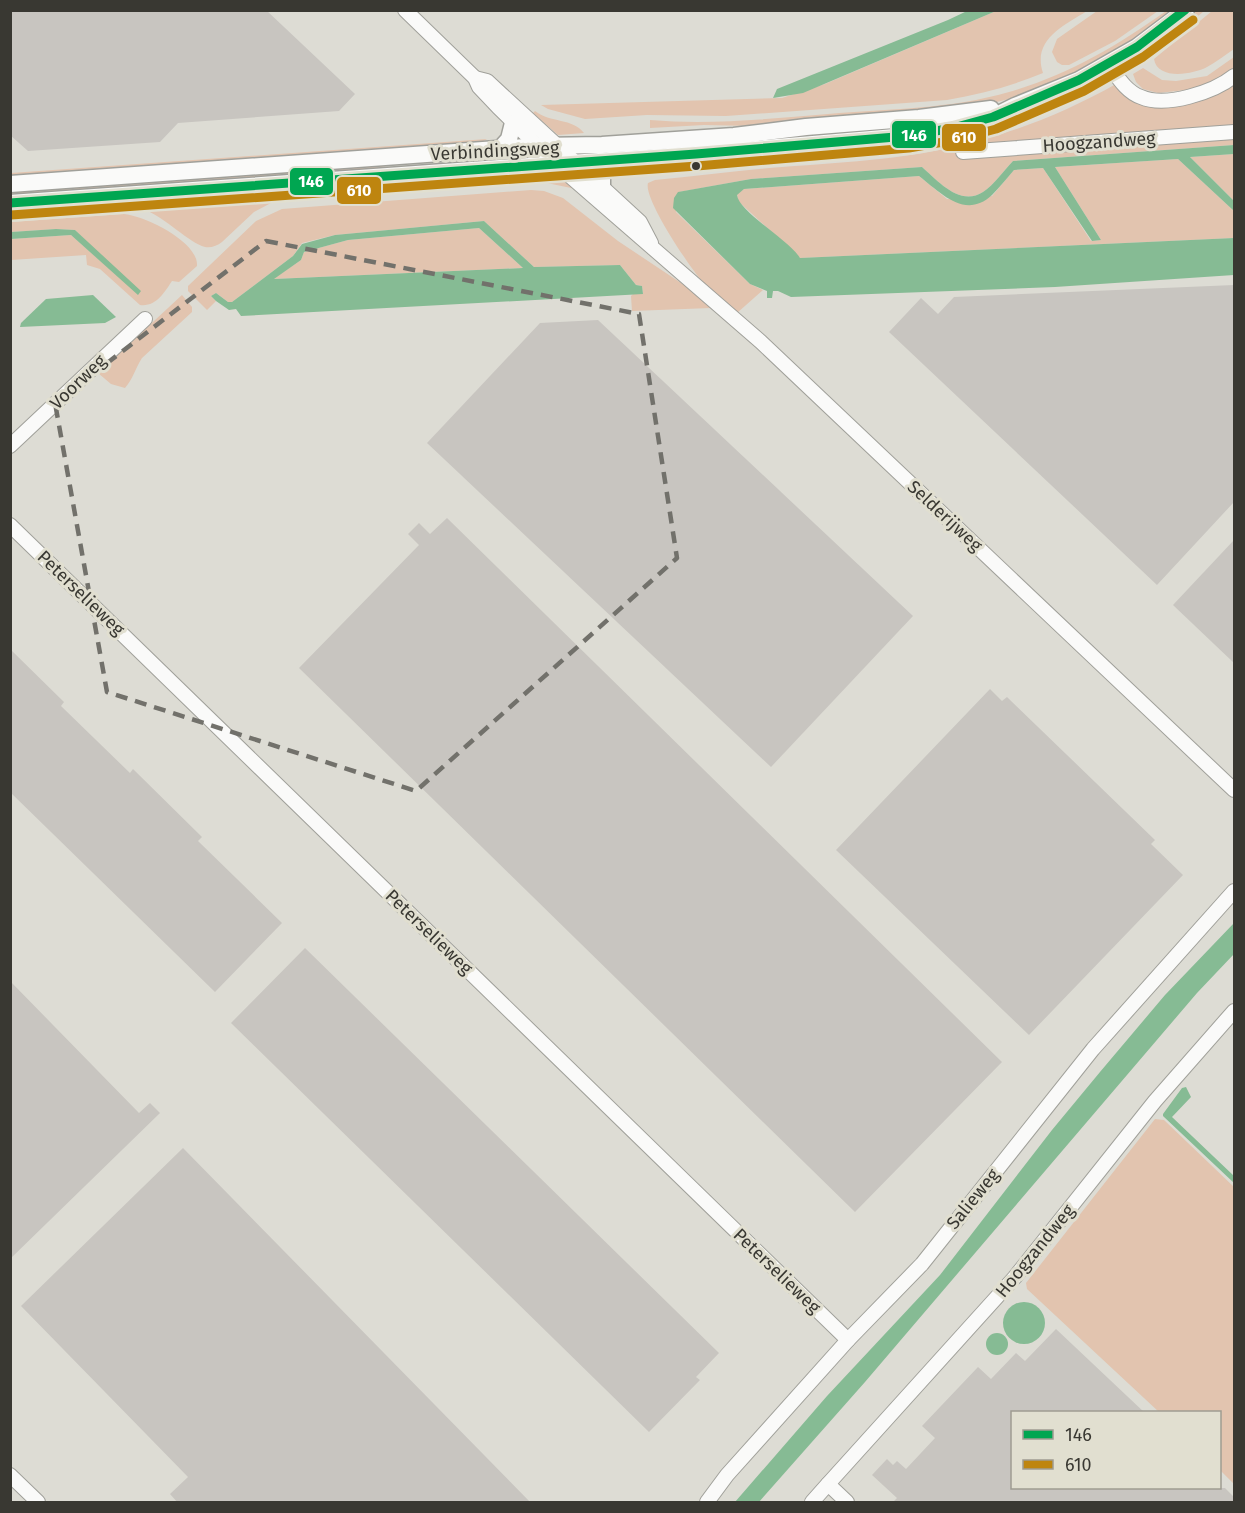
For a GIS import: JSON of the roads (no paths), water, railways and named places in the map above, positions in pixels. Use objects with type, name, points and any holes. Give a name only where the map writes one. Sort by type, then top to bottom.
[{"type":"street","points":[[405,10],[475,78]]},
{"type":"street","name":"Verbindingsweg","points":[[10,203],[610,160],[907,136],[953,128],[993,117],[1079,80],[1137,46],[1186,10]]},
{"type":"street","name":"Hoogzandweg","points":[[1108,64],[1130,91],[1142,98],[1155,100],[1206,93],[1234,76]]},
{"type":"street","name":"Selderijweg","points":[[475,78],[479,87],[556,164],[761,342],[1234,790]]},
{"type":"street","name":"Selderijweg","points":[[475,78],[487,81],[602,186],[640,222],[653,246]]},
{"type":"street","name":"Verbindingsweg","points":[[10,184],[500,149],[734,136],[1015,106]]},
{"type":"street","points":[[500,149],[509,139],[513,123]]},
{"type":"street","name":"Hoogzandweg","points":[[963,152],[1234,132]]},
{"type":"street","points":[[602,186],[602,176],[610,160]]},
{"type":"street","name":"Voorweg","points":[[10,446],[146,319]]},
{"type":"street","name":"Peterselieweg","points":[[10,525],[848,1340]]},
{"type":"street","name":"Salieweg","points":[[707,1503],[727,1475],[848,1340],[922,1264],[1093,1049],[1234,891]]},
{"type":"street","name":"Hoogzandweg","points":[[812,1503],[1015,1277],[1155,1101],[1234,1011]]},
{"type":"street","points":[[10,1475],[38,1503]]},
{"type":"street","points":[[828,1484],[847,1503]]}]
